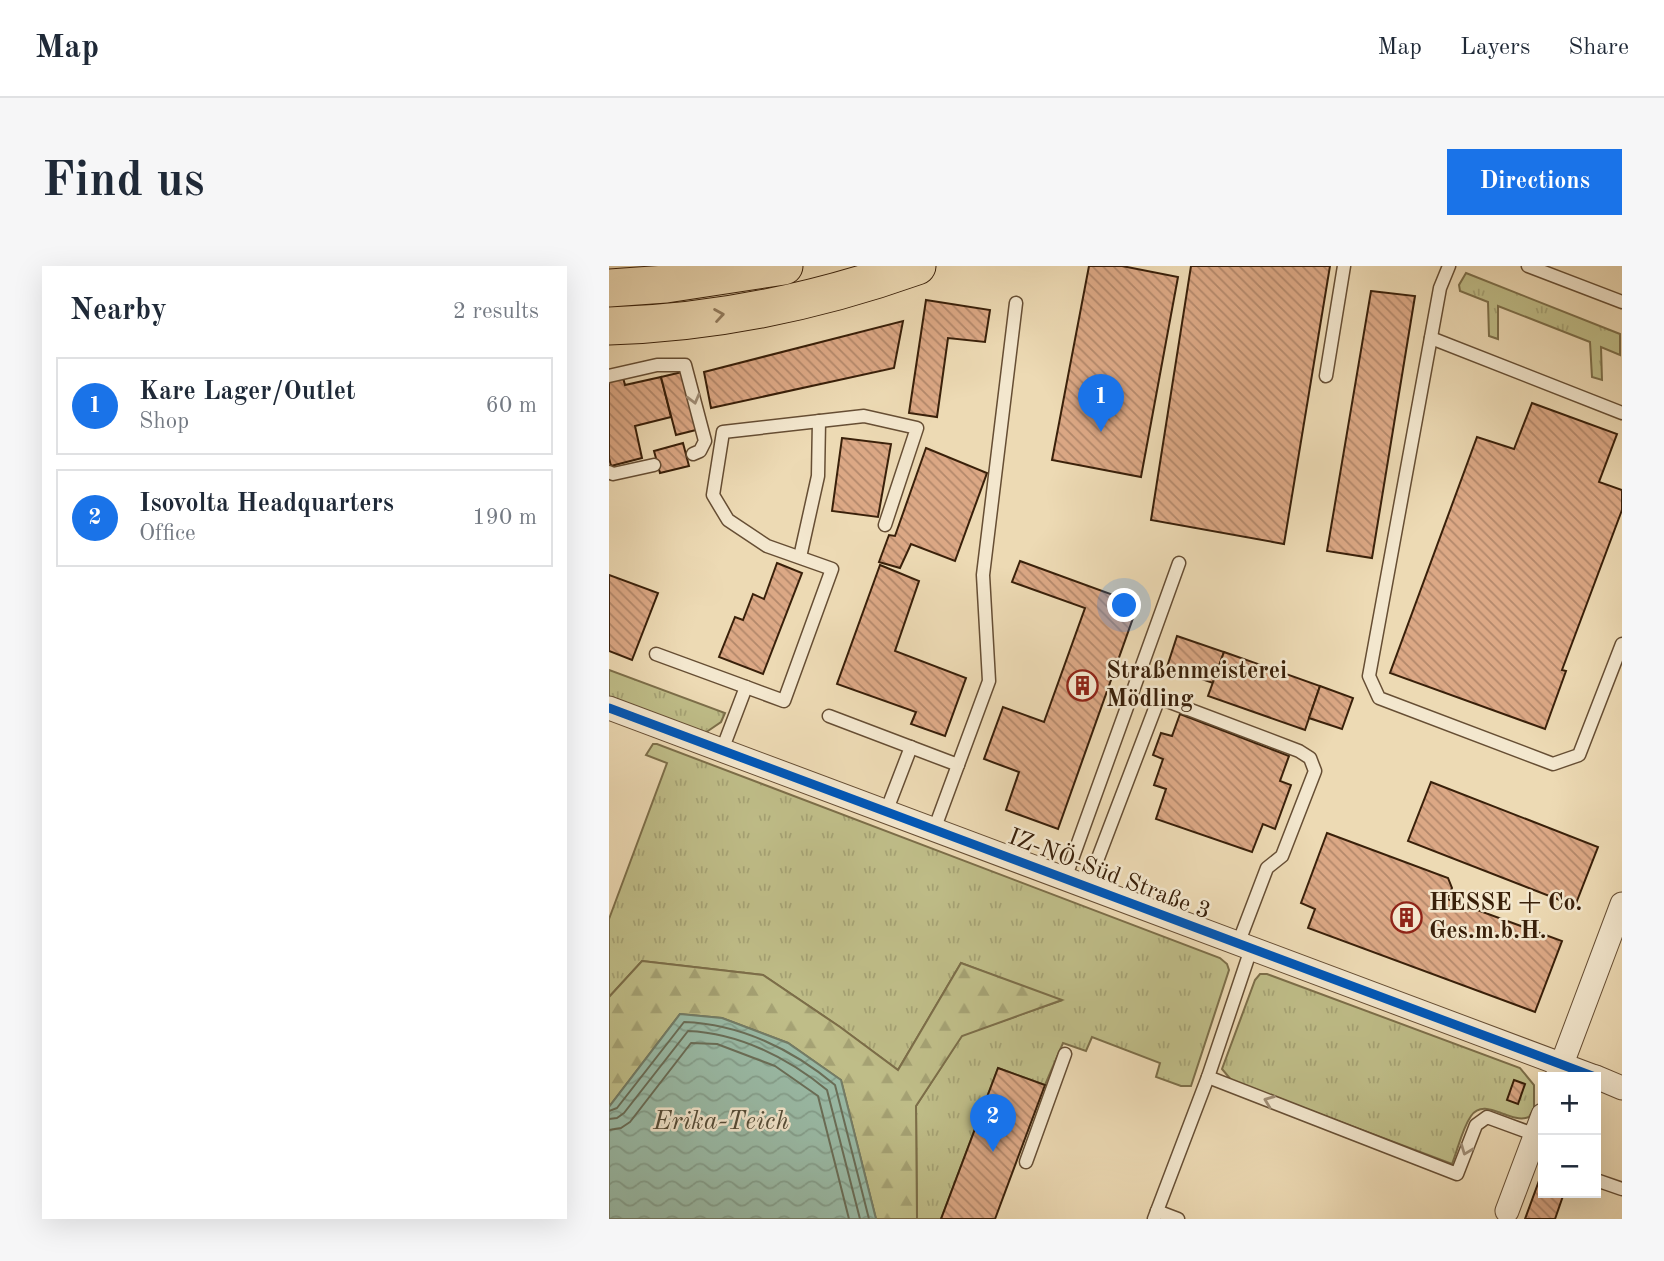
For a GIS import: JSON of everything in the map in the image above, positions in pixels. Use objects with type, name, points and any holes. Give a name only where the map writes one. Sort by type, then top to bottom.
[{"type":"main road","points":[[609,288],[666,284],[784,266]]},
{"type":"main road","points":[[609,326],[651,325],[777,306],[873,281],[917,266]]},
{"type":"street","points":[[609,343],[636,340],[651,325]]},
{"type":"street","name":"IZ-NÖ-Süd Straße 3","points":[[609,708],[1245,947],[1560,1071]]},
{"type":"street","points":[[1560,1071],[1622,904]]},
{"type":"street","name":"IZ-NÖ-Süd Straße 3","points":[[1601,1079],[1622,1088]]},
{"type":"street","points":[[1506,1215],[1538,1141]]},
{"type":"lane","points":[[1326,376],[1344,266]]},
{"type":"lane","points":[[1449,266],[1440,288],[1369,676],[1380,698],[1553,764],[1579,755],[1616,677],[1622,644]]},
{"type":"lane","points":[[1528,266],[1622,302]]},
{"type":"lane","points":[[934,830],[989,681],[983,575],[1016,303]]},
{"type":"lane","points":[[1431,338],[1622,413]]},
{"type":"lane","points":[[609,376],[657,365],[685,365],[705,442],[700,451],[693,454]]},
{"type":"lane","points":[[656,654],[784,701],[832,569],[767,546],[728,520],[713,495],[723,432],[864,416],[917,428],[885,525]]},
{"type":"lane","points":[[800,557],[818,476],[819,421]]},
{"type":"lane","points":[[609,472],[613,474],[654,465]]},
{"type":"lane","points":[[1065,879],[1179,563]]},
{"type":"lane","points":[[722,750],[745,687]]},
{"type":"lane","points":[[1087,887],[1159,698],[1299,751],[1310,758],[1315,771],[1282,856],[1267,868],[1208,1077],[1156,1215],[1178,1219]]},
{"type":"lane","points":[[829,716],[958,765]]},
{"type":"lane","points":[[886,812],[911,747]]},
{"type":"lane","points":[[1026,1161],[1065,1054]]},
{"type":"lane","points":[[1208,1077],[1457,1174],[1476,1125],[1481,1119],[1487,1117],[1538,1141]]},
{"type":"lane","points":[[1601,1182],[1622,1189]]},
{"type":"green space","points":[[1466,273],[1620,334],[1620,355],[1601,347],[1602,380],[1592,377],[1590,342],[1498,306],[1498,339],[1489,336],[1488,302],[1460,291],[1459,285]]},
{"type":"green space","points":[[609,670],[725,713],[721,722],[705,733],[609,697]]},
{"type":"green space","points":[[653,744],[1220,958],[1229,970],[1191,1086],[1181,1086],[1156,1077],[1160,1063],[1092,1037],[1086,1051],[1063,1043],[1045,1085],[998,1068],[941,1219],[917,1219],[916,1106],[962,1035],[1060,1001],[961,963],[898,1070],[763,975],[642,961],[609,997],[609,919],[667,763],[646,755]]},
{"type":"green space","points":[[642,961],[763,975],[898,1070],[961,963],[1062,1000],[962,1036],[916,1106],[917,1219],[876,1219],[841,1080],[788,1043],[722,1018],[680,1014],[609,1107],[609,997]]},
{"type":"green space","points":[[1260,974],[1267,974],[1520,1068],[1534,1085],[1534,1108],[1529,1117],[1522,1118],[1490,1110],[1477,1111],[1465,1127],[1452,1164],[1232,1081],[1222,1069],[1255,980]]},
{"type":"water","name":"Erika-Teich","points":[[680,1014],[722,1018],[788,1043],[841,1080],[876,1219],[609,1219],[609,1107]]},
{"type":"building","points":[[1089,266],[1122,266],[1178,277],[1141,477],[1052,460]]},
{"type":"building","points":[[1191,266],[1330,266],[1284,544],[1151,520]]},
{"type":"building","points":[[1371,291],[1415,296],[1372,558],[1327,551]]},
{"type":"building","points":[[926,300],[990,310],[985,342],[948,338],[937,417],[909,413]]},
{"type":"building","points":[[903,321],[894,368],[711,408],[704,372]]},
{"type":"building","points":[[621,370],[625,385],[661,377],[671,417],[635,426],[642,458],[611,466],[609,373]]},
{"type":"building","points":[[682,372],[696,430],[676,435],[661,377]]},
{"type":"building","points":[[1532,403],[1617,434],[1599,482],[1622,490],[1622,510],[1562,670],[1566,671],[1545,729],[1390,673],[1477,437],[1514,449]]},
{"type":"building","points":[[842,438],[891,444],[878,517],[832,511]]},
{"type":"building","points":[[683,443],[689,466],[660,473],[654,451]]},
{"type":"building","points":[[926,448],[987,473],[955,561],[911,544],[900,568],[879,562],[889,535],[895,536]]},
{"type":"building","name":"Straßenmeisterei Mödling","points":[[1020,561],[1138,604],[1058,829],[1006,810],[1019,772],[984,759],[1003,707],[1044,722],[1085,608],[1012,582]]},
{"type":"building","points":[[777,563],[802,573],[763,674],[719,657],[735,617],[743,620],[753,594],[764,599]]},
{"type":"building","points":[[880,565],[919,581],[895,651],[966,678],[945,736],[911,724],[916,712],[837,684]]},
{"type":"building","points":[[609,575],[658,593],[632,660],[609,651]]},
{"type":"building","points":[[1177,636],[1224,652],[1213,683],[1167,667]]},
{"type":"building","points":[[1224,652],[1320,686],[1305,730],[1208,696]]},
{"type":"building","points":[[1320,686],[1353,698],[1342,729],[1309,718]]},
{"type":"building","points":[[1180,714],[1289,756],[1280,781],[1291,785],[1275,829],[1263,824],[1252,852],[1156,819],[1166,789],[1154,785],[1163,759],[1153,755],[1161,733],[1172,736]]},
{"type":"building","points":[[1431,782],[1598,847],[1575,906],[1408,841]]},
{"type":"building","name":"HESSE + Co. Ges.m.b.H.","points":[[1327,833],[1448,878],[1452,888],[1447,899],[1562,941],[1535,1012],[1308,928],[1315,909],[1301,903]]},
{"type":"building","points":[[998,1068],[1045,1085],[995,1219],[941,1219]]},
{"type":"building","points":[[1514,1080],[1525,1084],[1518,1104],[1507,1100]]},
{"type":"building","points":[[1538,1183],[1538,1198],[1562,1198],[1555,1219],[1525,1219]]},
{"type":"cycle path","points":[[609,708],[1582,1072]]},
{"type":"place","name":"Kare Lager/Outlet","points":[[1101,432]]},
{"type":"place","name":"Straßenmeisterei Mödling","points":[[1083,686]]},
{"type":"place","name":"HESSE + Co. Ges.m.b.H.","points":[[1406,918]]},
{"type":"place","name":"Isovolta Headquarters","points":[[993,1152]]}]
